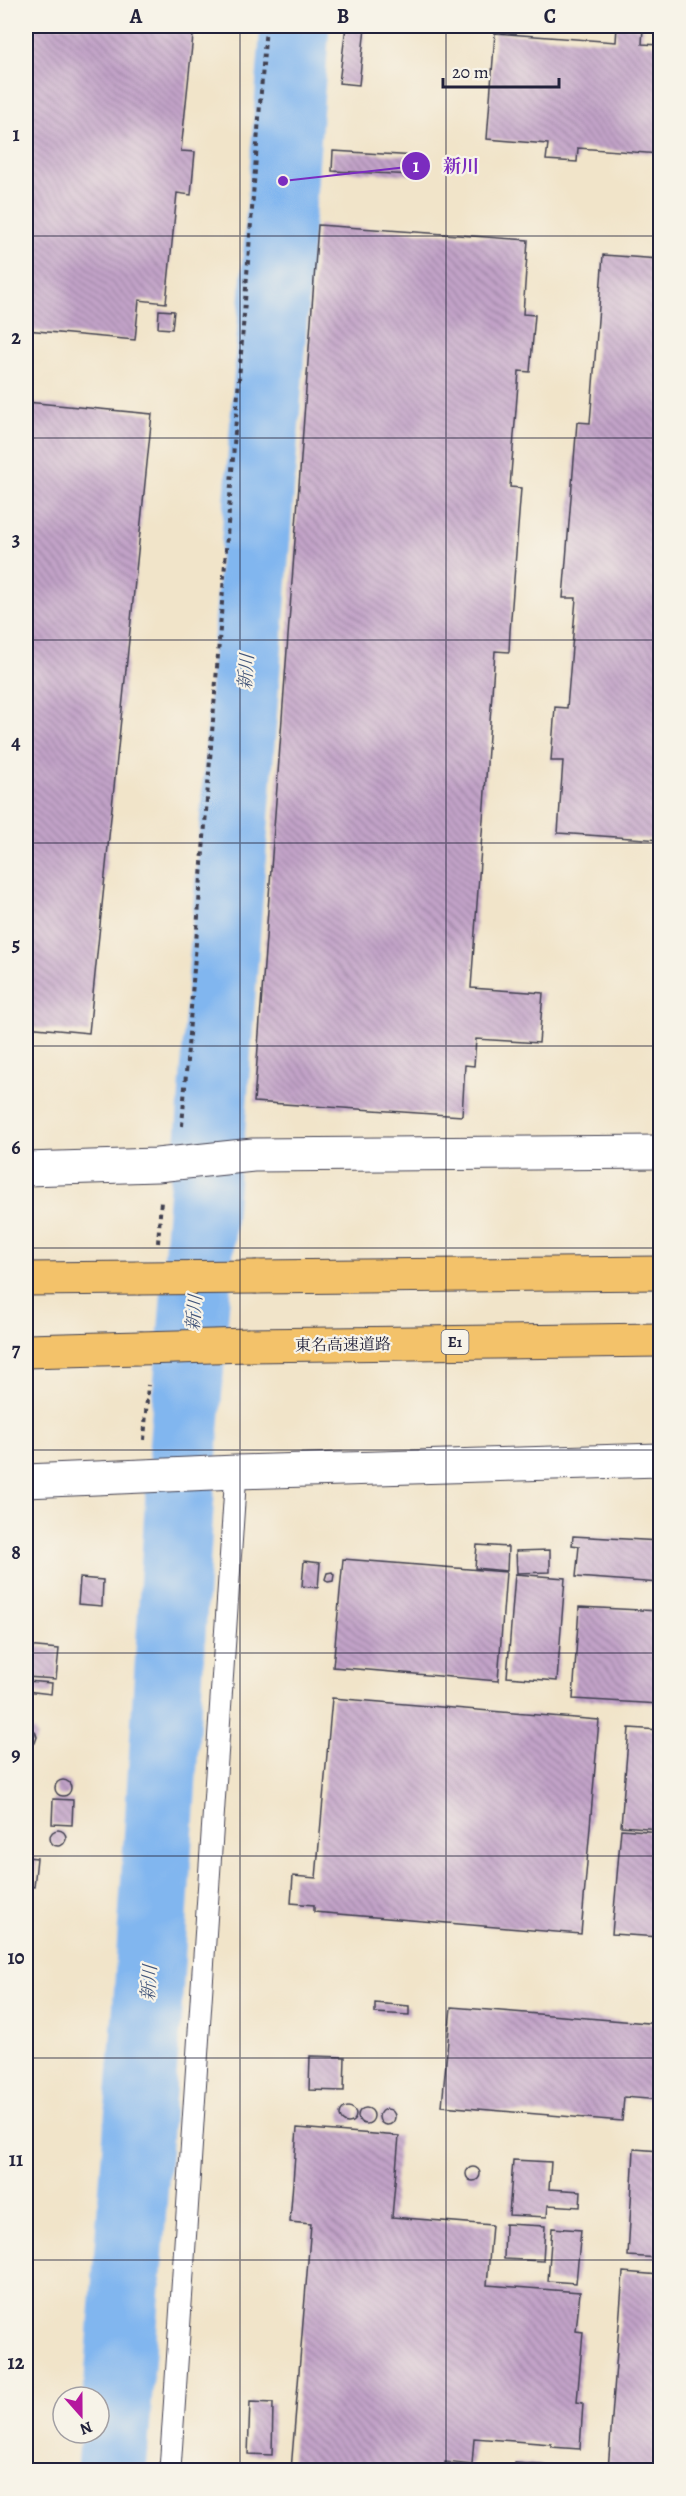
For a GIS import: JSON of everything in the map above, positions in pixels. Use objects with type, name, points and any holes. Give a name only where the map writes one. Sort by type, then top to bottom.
[{"type":"highway","points":[[26,1279],[660,1273]]},
{"type":"highway","name":"東名高速道路","points":[[26,1351],[249,1345],[660,1340]]},
{"type":"street","points":[[26,1168],[179,1163],[253,1155],[660,1152]]},
{"type":"street","points":[[26,1481],[236,1472],[660,1460]]},
{"type":"lane","points":[[170,2470],[236,1472]]},
{"type":"path","points":[[158,1245],[162,1187],[179,1163],[266,26]]},
{"type":"path","points":[[141,1476],[148,1383]]},
{"type":"building","points":[[26,26],[194,26],[181,151],[195,152],[191,195],[177,193],[166,303],[139,300],[135,340],[26,330]]},
{"type":"building","points":[[346,26],[365,27],[359,85],[339,83]]},
{"type":"building","points":[[617,26],[643,28],[642,44],[660,45],[660,154],[578,148],[577,162],[546,160],[548,144],[487,139],[495,33],[616,42]]},
{"type":"building","points":[[333,151],[416,156],[415,175],[332,171]]},
{"type":"building","points":[[318,225],[528,240],[523,314],[535,315],[530,372],[519,371],[510,487],[521,488],[509,652],[495,651],[471,988],[543,993],[539,1043],[476,1039],[474,1066],[465,1065],[462,1116],[254,1102]]},
{"type":"building","points":[[603,255],[660,259],[660,840],[558,833],[563,761],[551,761],[555,707],[567,708],[576,598],[563,598],[577,422],[590,423]]},
{"type":"building","points":[[159,310],[174,311],[172,329],[158,328]]},
{"type":"building","points":[[26,402],[152,414],[89,1033],[26,1027]]},
{"type":"building","points":[[573,1536],[660,1541],[660,1583],[576,1577],[579,1546],[572,1545]]},
{"type":"building","points":[[477,1545],[508,1547],[507,1571],[475,1568]]},
{"type":"building","points":[[550,1550],[550,1572],[517,1573],[516,1551]]},
{"type":"building","points":[[343,1559],[506,1572],[498,1681],[333,1667]]},
{"type":"building","points":[[304,1561],[320,1563],[318,1588],[302,1586]]},
{"type":"building","points":[[332,1572],[333,1581],[328,1582],[325,1579],[327,1573]]},
{"type":"building","points":[[515,1574],[565,1578],[557,1681],[507,1677]]},
{"type":"building","points":[[80,1578],[103,1580],[102,1606],[78,1604]]},
{"type":"building","points":[[579,1607],[660,1611],[660,1704],[573,1699]]},
{"type":"building","points":[[26,1646],[59,1649],[56,1679],[26,1677]]},
{"type":"building","points":[[26,1681],[52,1683],[51,1694],[26,1691]]},
{"type":"building","points":[[332,1698],[599,1720],[581,1934],[314,1912],[314,1905],[291,1903],[293,1876],[316,1878]]},
{"type":"building","points":[[629,1728],[660,1730],[660,1829],[621,1826]]},
{"type":"building","points":[[26,1730],[35,1731],[37,1737],[35,1743],[29,1745],[26,1744]]},
{"type":"building","points":[[63,1780],[71,1788],[63,1796],[55,1788]]},
{"type":"building","points":[[53,1799],[73,1800],[72,1825],[52,1824]]},
{"type":"building","points":[[621,1829],[660,1832],[660,1937],[612,1934]]},
{"type":"building","points":[[58,1830],[66,1838],[58,1846],[50,1838]]},
{"type":"building","points":[[26,1857],[37,1858],[34,1887],[26,1886]]},
{"type":"building","points":[[375,2003],[409,2006],[409,2015],[375,2013]]},
{"type":"building","points":[[451,2007],[660,2024],[660,2100],[624,2097],[622,2121],[442,2106]]},
{"type":"building","points":[[310,2056],[345,2057],[344,2091],[309,2090]]},
{"type":"building","points":[[348,2107],[356,2115],[348,2123],[340,2115]]},
{"type":"building","points":[[366,2108],[374,2116],[366,2124],[358,2116]]},
{"type":"building","points":[[387,2109],[395,2117],[387,2125],[379,2117]]},
{"type":"building","points":[[297,2128],[399,2136],[392,2217],[492,2225],[487,2285],[580,2292],[576,2331],[583,2332],[577,2402],[583,2403],[580,2449],[551,2447],[551,2444],[474,2438],[472,2465],[445,2462],[445,2470],[291,2470],[311,2224],[290,2222]]},
{"type":"building","points":[[634,2149],[660,2151],[660,2258],[628,2256]]},
{"type":"building","points":[[513,2160],[551,2162],[549,2189],[581,2191],[580,2207],[548,2205],[547,2217],[509,2215]]},
{"type":"building","points":[[473,2167],[478,2169],[480,2174],[478,2179],[473,2181],[468,2179],[466,2174],[468,2169]]},
{"type":"building","points":[[505,2224],[545,2226],[543,2261],[504,2259]]},
{"type":"building","points":[[552,2228],[581,2230],[576,2283],[548,2281]]},
{"type":"building","points":[[623,2272],[660,2275],[660,2470],[608,2470]]},
{"type":"building","points":[[250,2402],[273,2403],[272,2455],[248,2454]]},
{"type":"building","points":[[514,2463],[577,2468],[577,2470],[513,2470]]},
{"type":"waterway","name":"新川","points":[[210,1139],[295,26]]},
{"type":"waterway","name":"新川","points":[[183,1450],[205,1175]]},
{"type":"waterway","name":"新川","points":[[112,2470],[147,2013],[180,1494]]},
{"type":"place","name":"新川","points":[[283,181]]}]
